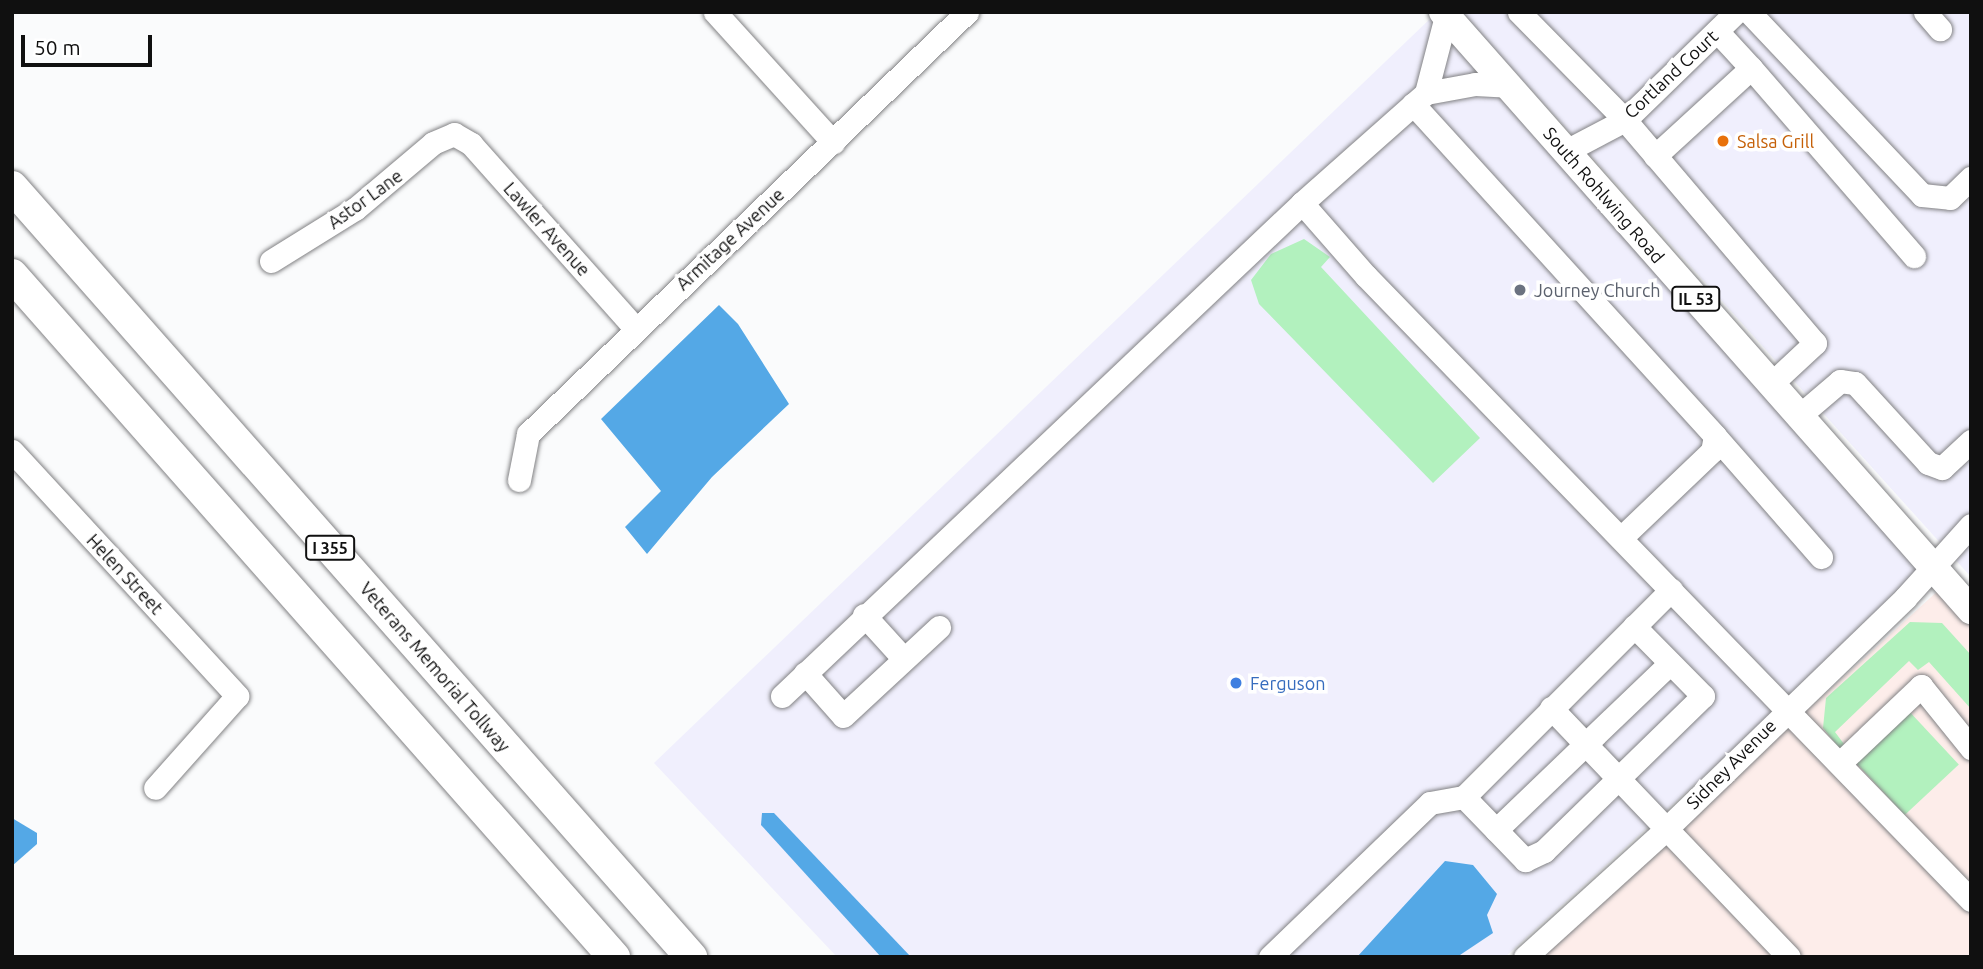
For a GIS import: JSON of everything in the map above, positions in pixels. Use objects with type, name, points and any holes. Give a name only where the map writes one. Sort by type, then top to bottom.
[{"type":"highway","name":"Veterans Memorial Tollway","points":[[12,187],[691,957]]},
{"type":"highway","points":[[12,275],[614,957]]},
{"type":"highway","points":[[649,909],[697,957]]},
{"type":"main road","name":"South Rohlwing Road","points":[[1445,14],[1933,566]]},
{"type":"main road","name":"IL 53","points":[[1933,566],[1971,610]]},
{"type":"street","points":[[715,12],[833,142]]},
{"type":"street","name":"Armitage Avenue","points":[[519,480],[528,434],[967,12]]},
{"type":"street","points":[[1519,12],[1625,120],[1815,343],[1771,384]]},
{"type":"street","points":[[1420,98],[1445,14]]},
{"type":"street","points":[[1733,17],[1751,68],[1914,256]]},
{"type":"street","points":[[1733,17],[1922,195],[1950,198],[1971,178]]},
{"type":"street","name":"Cortland Court","points":[[1566,151],[1625,120],[1733,17]]},
{"type":"street","points":[[1656,156],[1751,68]]},
{"type":"street","points":[[782,696],[864,615],[1302,203],[1420,98],[1475,84],[1508,86]]},
{"type":"street","points":[[1420,98],[1821,556]]},
{"type":"street","name":"Astor Lane","points":[[271,261],[355,209],[433,143],[454,134]]},
{"type":"street","name":"Lawler Avenue","points":[[454,134],[471,144],[636,329]]},
{"type":"street","points":[[1302,203],[1366,276],[1971,900]]},
{"type":"street","points":[[1799,416],[1840,381],[1855,383],[1928,463],[1942,468],[1970,443]]},
{"type":"street","points":[[1621,538],[1712,451],[1715,436]]},
{"type":"street","name":"Helen Street","points":[[12,452],[237,696],[155,788]]},
{"type":"street","name":"Sidney Avenue","points":[[1525,957],[1666,829],[1933,566],[1971,525]]},
{"type":"street","points":[[1270,957],[1430,803],[1464,797],[1671,590]]},
{"type":"street","points":[[864,615],[904,659]]},
{"type":"street","points":[[1464,797],[1525,860],[1544,851],[1703,696],[1634,626]]},
{"type":"street","points":[[805,673],[842,716],[939,627]]},
{"type":"street","points":[[1496,830],[1670,663]]},
{"type":"street","points":[[1840,763],[1921,686],[1971,748]]},
{"type":"street","points":[[1551,708],[1789,957]]},
{"type":"shaded area","points":[[1461,12],[1971,12],[1971,577]]},
{"type":"shaded area","points":[[1433,16],[1925,575],[1505,957],[837,957],[654,763]]},
{"type":"shaded area","points":[[1941,588],[1971,627],[1971,957],[1536,957]]},
{"type":"green space","points":[[1304,239],[1330,257],[1321,267],[1480,438],[1433,483],[1259,304],[1251,280],[1271,254]]},
{"type":"green space","points":[[1910,622],[1942,623],[1971,655],[1971,709],[1929,662],[1918,670],[1909,661],[1835,732],[1844,744],[1840,749],[1823,728],[1826,698]]},
{"type":"green space","points":[[1907,709],[1959,765],[1905,815],[1853,759]]},
{"type":"water","points":[[719,305],[738,324],[789,404],[712,477],[647,554],[625,527],[661,491],[601,419]]},
{"type":"water","points":[[762,813],[774,813],[911,957],[881,957],[761,825]]},
{"type":"water","points":[[12,818],[37,833],[37,844],[12,866]]},
{"type":"water","points":[[1445,861],[1473,865],[1497,894],[1487,915],[1493,933],[1457,957],[1357,957]]},
{"type":"place","name":"Salsa Grill","points":[[1723,141]]},
{"type":"place","name":"Journey Church","points":[[1520,290]]},
{"type":"place","name":"Ferguson","points":[[1236,683]]}]
